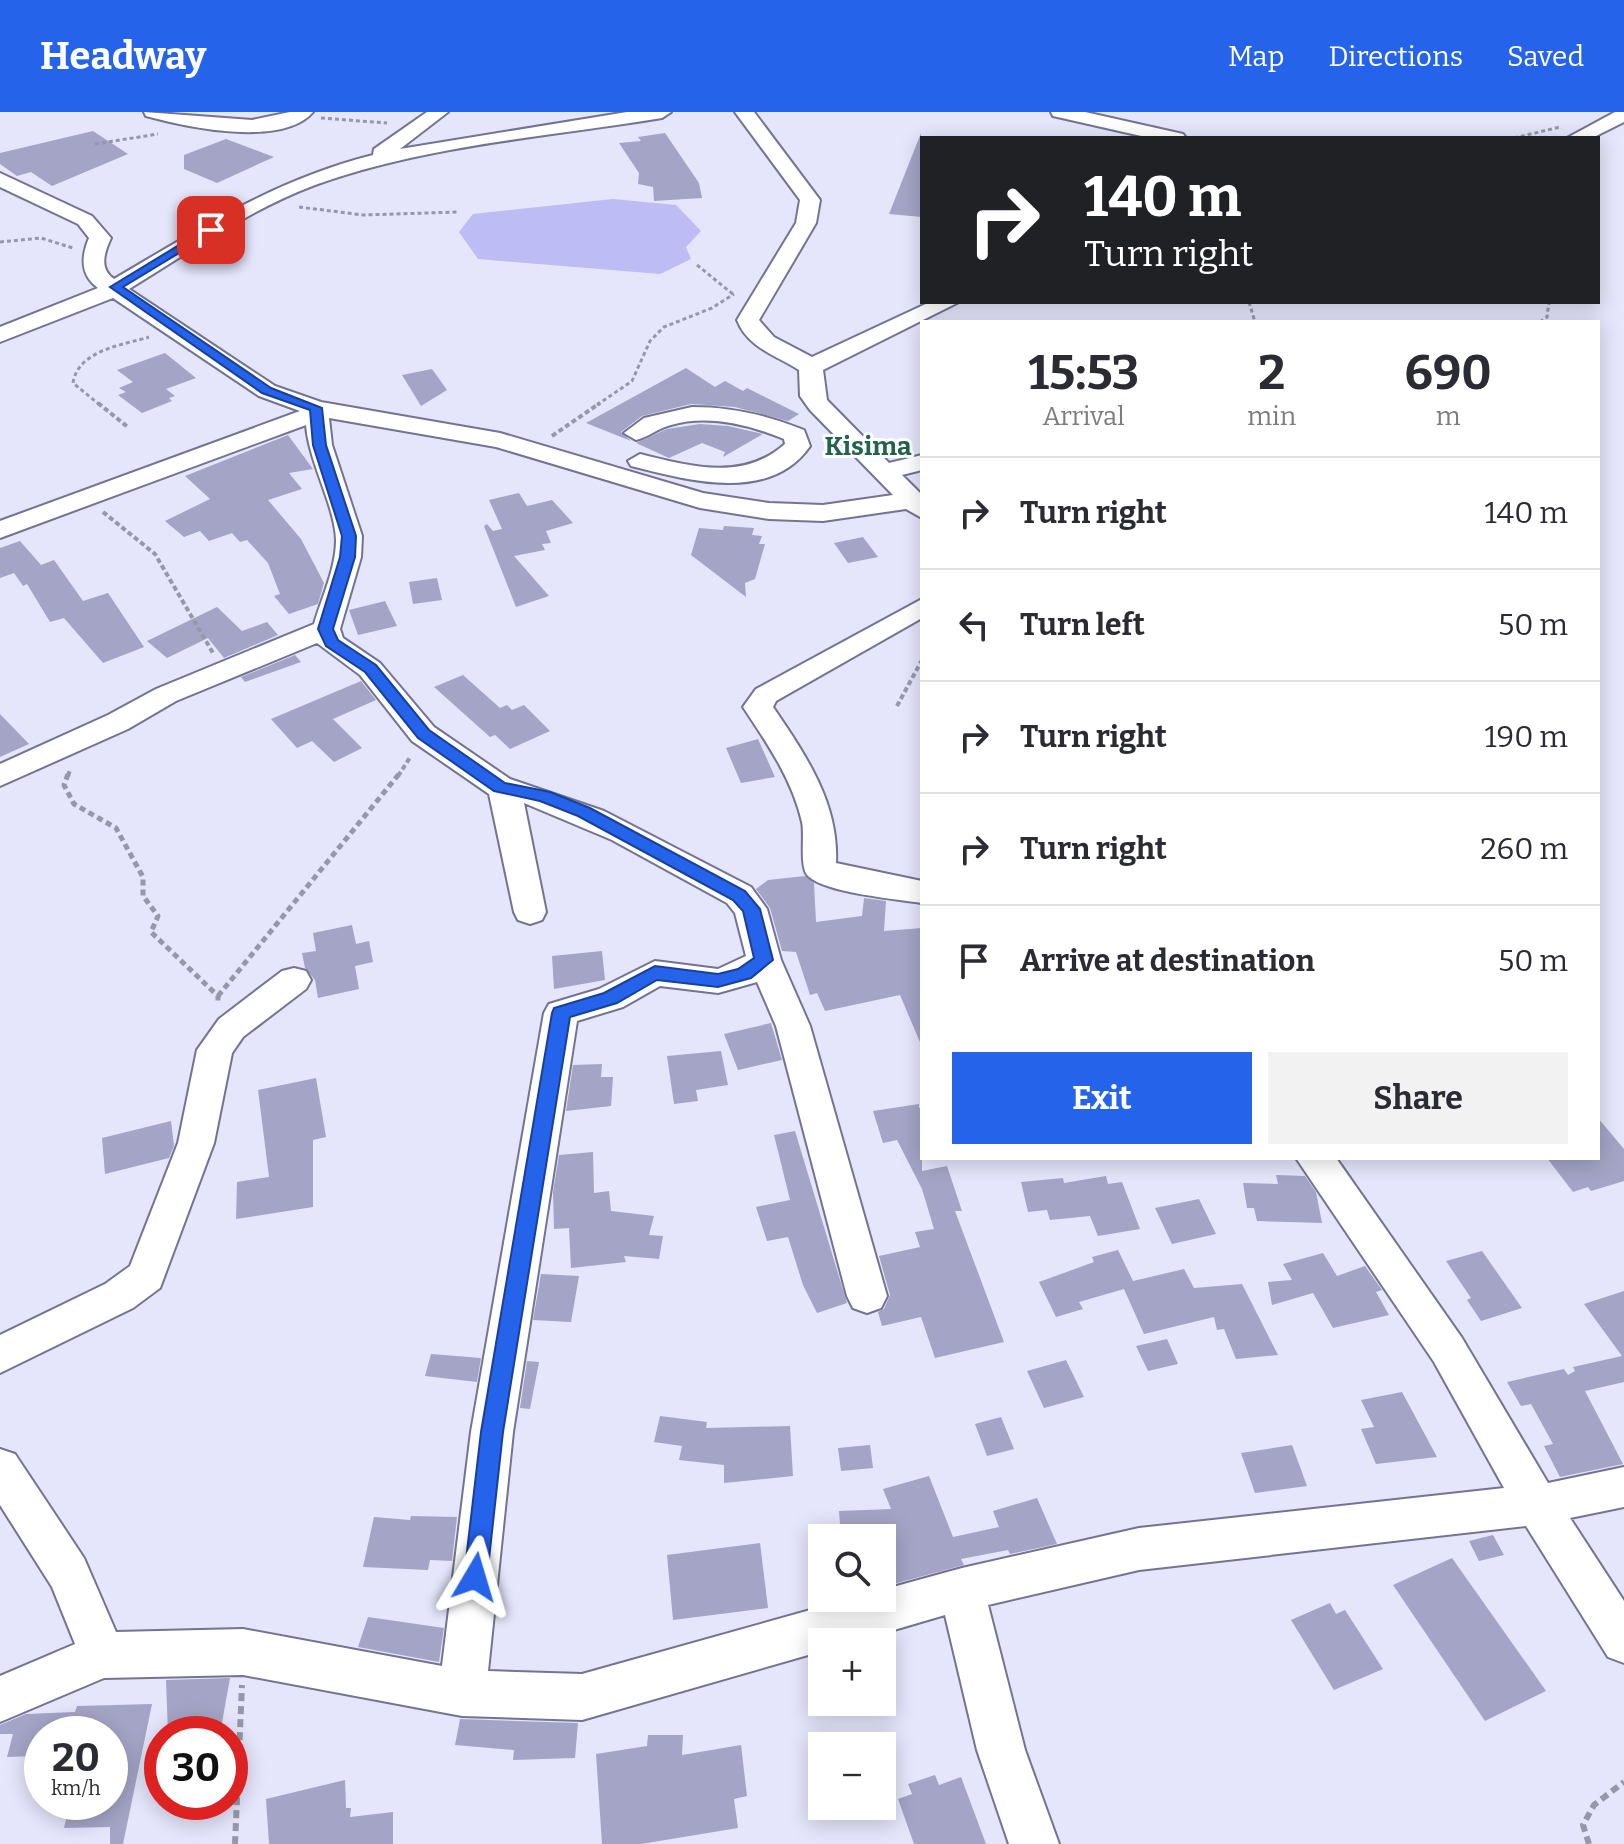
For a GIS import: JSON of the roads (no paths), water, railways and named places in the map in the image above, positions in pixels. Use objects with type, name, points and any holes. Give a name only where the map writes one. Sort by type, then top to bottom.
[{"type":"street","points":[[153,112],[206,125],[240,125],[301,114]]},
{"type":"street","points":[[0,335],[61,314],[115,287],[259,202],[367,163],[662,112]]},
{"type":"street","points":[[744,112],[810,200],[806,223],[748,320],[750,327],[764,340],[811,367]]},
{"type":"street","points":[[1060,112],[1167,136]]},
{"type":"street","points":[[1594,136],[1610,134],[1624,115]]},
{"type":"street","points":[[367,163],[432,118]]},
{"type":"street","points":[[0,179],[85,220],[100,238],[92,256],[93,268],[100,279],[176,327],[267,391],[316,411],[500,440],[700,500],[755,509],[823,513],[917,505]]},
{"type":"street","points":[[811,367],[847,347],[944,304]]},
{"type":"street","points":[[811,367],[812,396],[818,405],[917,505]]},
{"type":"street","points":[[0,530],[316,411]]},
{"type":"street","points":[[316,411],[320,445],[349,536],[348,557],[326,629],[331,642],[370,669],[423,734],[500,787],[544,796],[584,812],[739,895],[751,909],[764,960],[793,1026],[867,1296]]},
{"type":"street","points":[[500,440],[548,438],[683,471],[725,477],[768,470],[783,462],[798,446],[795,435],[782,429],[760,421],[731,417],[659,418],[636,433]]},
{"type":"street","points":[[884,472],[920,463]]},
{"type":"street","points":[[920,608],[777,688],[766,695],[758,707],[801,771],[824,843],[820,869],[836,876],[920,892]]},
{"type":"street","points":[[0,776],[118,722],[166,695],[326,629]]},
{"type":"street","points":[[500,787],[508,800],[530,912]]},
{"type":"street","points":[[462,1693],[492,1432],[561,1013],[611,998],[655,973],[718,981],[744,974],[764,960]]},
{"type":"street","points":[[0,1355],[119,1296],[146,1276],[196,1143],[224,1012],[294,980]]},
{"type":"street","points":[[1316,1160],[1448,1350],[1537,1505],[1624,1641]]},
{"type":"street","points":[[0,1468],[68,1573],[103,1655]]},
{"type":"street","points":[[0,1699],[103,1655],[243,1652],[462,1693],[582,1697],[962,1589],[1139,1549],[1537,1505],[1624,1487]]},
{"type":"street","points":[[962,1589],[989,1716],[1013,1795],[1034,1844]]},
{"type":"water","points":[[613,199],[676,205],[701,231],[686,247],[691,259],[660,274],[478,259],[459,232],[473,214]]},
{"type":"district","name":"Kisima","points":[[868,446]]}]
